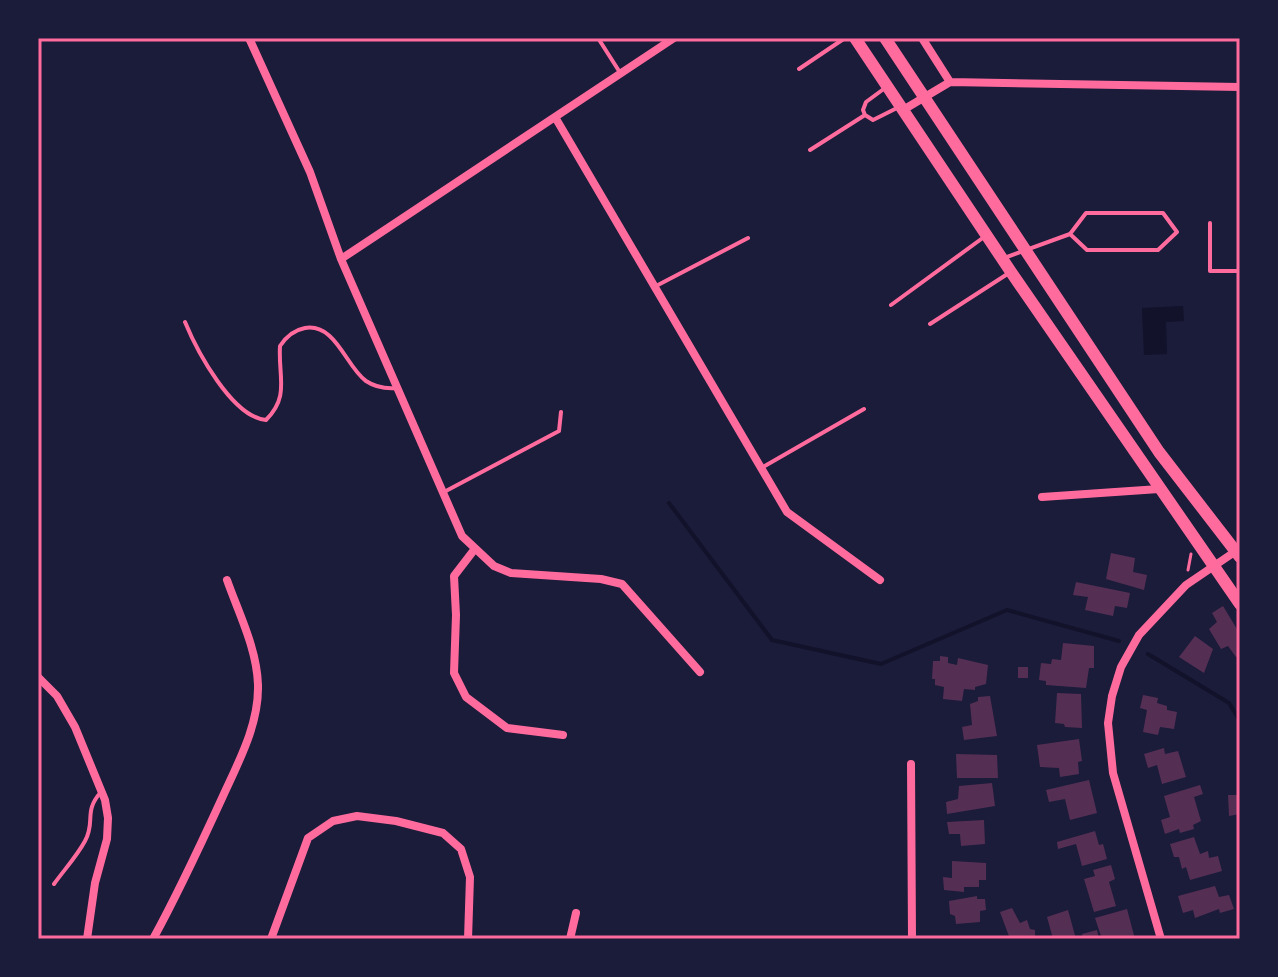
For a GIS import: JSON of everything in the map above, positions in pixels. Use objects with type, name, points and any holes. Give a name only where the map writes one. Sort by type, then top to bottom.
[{"type":"main road","points":[[855,38],[986,236],[1240,604]]},
{"type":"main road","points":[[885,38],[1159,452],[1238,554]]},
{"type":"street","points":[[249,38],[310,172],[341,259],[462,536],[494,566],[511,573],[601,579],[622,584],[700,672]]},
{"type":"street","points":[[341,259],[674,38]]},
{"type":"street","points":[[922,38],[950,82]]},
{"type":"street","points":[[902,108],[950,82],[1240,87]]},
{"type":"street","points":[[555,117],[787,512],[880,580]]},
{"type":"street","points":[[1042,497],[1159,489]]},
{"type":"street","points":[[474,550],[454,576],[454,673],[466,697],[507,728],[563,735]]},
{"type":"street","points":[[1161,939],[1113,773],[1108,723],[1112,696],[1121,667],[1139,635],[1186,585],[1213,566],[1238,554]]},
{"type":"street","points":[[153,939],[203,840],[247,743],[252,725],[258,688],[257,671],[227,580]]},
{"type":"street","points":[[38,677],[57,696],[75,727],[108,818],[107,839],[95,883],[87,939]]},
{"type":"street","points":[[911,764],[912,939]]},
{"type":"street","points":[[271,939],[308,838],[333,821],[357,816],[396,821],[443,833],[461,849],[470,877],[468,939]]},
{"type":"street","points":[[570,939],[576,913]]},
{"type":"lane","points":[[598,38],[621,73]]},
{"type":"lane","points":[[799,69],[845,38]]},
{"type":"lane","points":[[887,87],[866,102],[865,115],[873,120],[902,108]]},
{"type":"lane","points":[[810,150],[865,115]]},
{"type":"lane","points":[[1001,258],[1070,234],[1086,213],[1163,213],[1177,232],[1158,250],[1087,250],[1070,234]]},
{"type":"lane","points":[[1210,223],[1210,271],[1240,271]]},
{"type":"lane","points":[[891,305],[986,236]]},
{"type":"lane","points":[[654,287],[748,238]]},
{"type":"lane","points":[[930,324],[1011,272]]},
{"type":"lane","points":[[185,322],[195,346],[225,391],[254,419],[266,420],[279,404],[282,395],[280,346],[290,335],[308,328],[318,330],[336,342],[368,382],[397,388]]},
{"type":"lane","points":[[761,468],[864,409]]},
{"type":"lane","points":[[442,493],[559,431],[561,412]]},
{"type":"lane","points":[[54,884],[86,839],[90,810],[101,792]]},
{"type":"path","points":[[1186,585],[1191,535]]},
{"type":"shaded area","points":[[1183,306],[1184,321],[1166,322],[1167,354],[1144,355],[1142,308]]},
{"type":"building","points":[[1111,553],[1135,558],[1133,572],[1147,575],[1144,590],[1106,579]]},
{"type":"building","points":[[1076,582],[1130,593],[1127,608],[1115,606],[1113,616],[1085,610],[1088,597],[1073,595]]},
{"type":"building","points":[[1223,606],[1240,634],[1240,654],[1236,657],[1228,646],[1221,649],[1209,629],[1217,622],[1212,613]]},
{"type":"building","points":[[1195,636],[1213,649],[1204,673],[1179,657]]},
{"type":"building","points":[[1063,643],[1094,646],[1094,668],[1089,668],[1086,688],[1046,685],[1046,681],[1039,680],[1041,663],[1051,664],[1052,659],[1061,660]]},
{"type":"building","points":[[940,656],[948,657],[948,663],[957,665],[958,658],[988,665],[986,684],[975,687],[975,690],[964,689],[962,701],[943,699],[944,687],[935,685],[935,679],[932,679],[933,661],[940,661]]},
{"type":"building","points":[[1018,667],[1028,667],[1028,678],[1018,678]]},
{"type":"building","points":[[1057,693],[1081,694],[1082,728],[1055,723]]},
{"type":"building","points":[[1143,695],[1158,698],[1157,703],[1177,712],[1174,729],[1160,727],[1158,735],[1143,732],[1147,710],[1140,708]]},
{"type":"building","points":[[990,696],[997,736],[964,740],[962,727],[972,725],[970,704],[978,701],[978,697]]},
{"type":"building","points":[[1079,739],[1082,761],[1078,762],[1079,774],[1060,777],[1059,768],[1040,767],[1037,745]]},
{"type":"building","points":[[1164,748],[1165,754],[1178,751],[1186,777],[1162,784],[1157,765],[1148,768],[1144,754]]},
{"type":"building","points":[[956,754],[997,755],[998,778],[957,778]]},
{"type":"building","points":[[1089,780],[1097,813],[1070,820],[1065,799],[1049,802],[1046,790]]},
{"type":"building","points":[[992,783],[995,806],[947,814],[946,802],[958,799],[959,786]]},
{"type":"building","points":[[1200,785],[1203,794],[1194,797],[1201,821],[1193,825],[1194,829],[1180,833],[1179,829],[1165,834],[1161,820],[1170,817],[1164,796]]},
{"type":"building","points":[[1228,795],[1240,795],[1240,814],[1229,816]]},
{"type":"building","points":[[984,820],[985,844],[961,846],[960,834],[949,834],[947,822]]},
{"type":"building","points":[[1095,831],[1107,859],[1082,866],[1076,844],[1058,849],[1057,842]]},
{"type":"building","points":[[1194,837],[1200,854],[1208,851],[1209,858],[1218,856],[1222,871],[1190,880],[1186,867],[1182,869],[1179,857],[1174,857],[1170,844]]},
{"type":"building","points":[[952,861],[986,863],[986,880],[979,880],[979,887],[964,887],[964,892],[944,890],[943,877],[952,878]]},
{"type":"building","points":[[1111,865],[1115,879],[1109,882],[1116,906],[1094,912],[1084,879],[1095,876],[1093,870]]},
{"type":"building","points":[[1215,886],[1219,897],[1229,895],[1234,909],[1220,913],[1219,909],[1195,918],[1193,910],[1183,913],[1178,896]]},
{"type":"building","points":[[977,896],[977,899],[985,899],[986,910],[980,911],[980,922],[956,924],[955,916],[950,914],[949,901]]},
{"type":"building","points":[[1012,908],[1020,923],[1027,920],[1030,929],[1035,930],[1035,939],[1010,939],[1000,912]]},
{"type":"building","points":[[1127,909],[1135,939],[1102,939],[1095,918]]},
{"type":"building","points":[[1068,910],[1076,939],[1053,939],[1047,917]]},
{"type":"building","points":[[1097,930],[1099,939],[1083,939],[1082,934]]},
{"type":"waterway","points":[[669,503],[772,640],[881,664],[1007,610],[1119,641]]},
{"type":"waterway","points":[[1148,654],[1229,703],[1240,721]]}]
